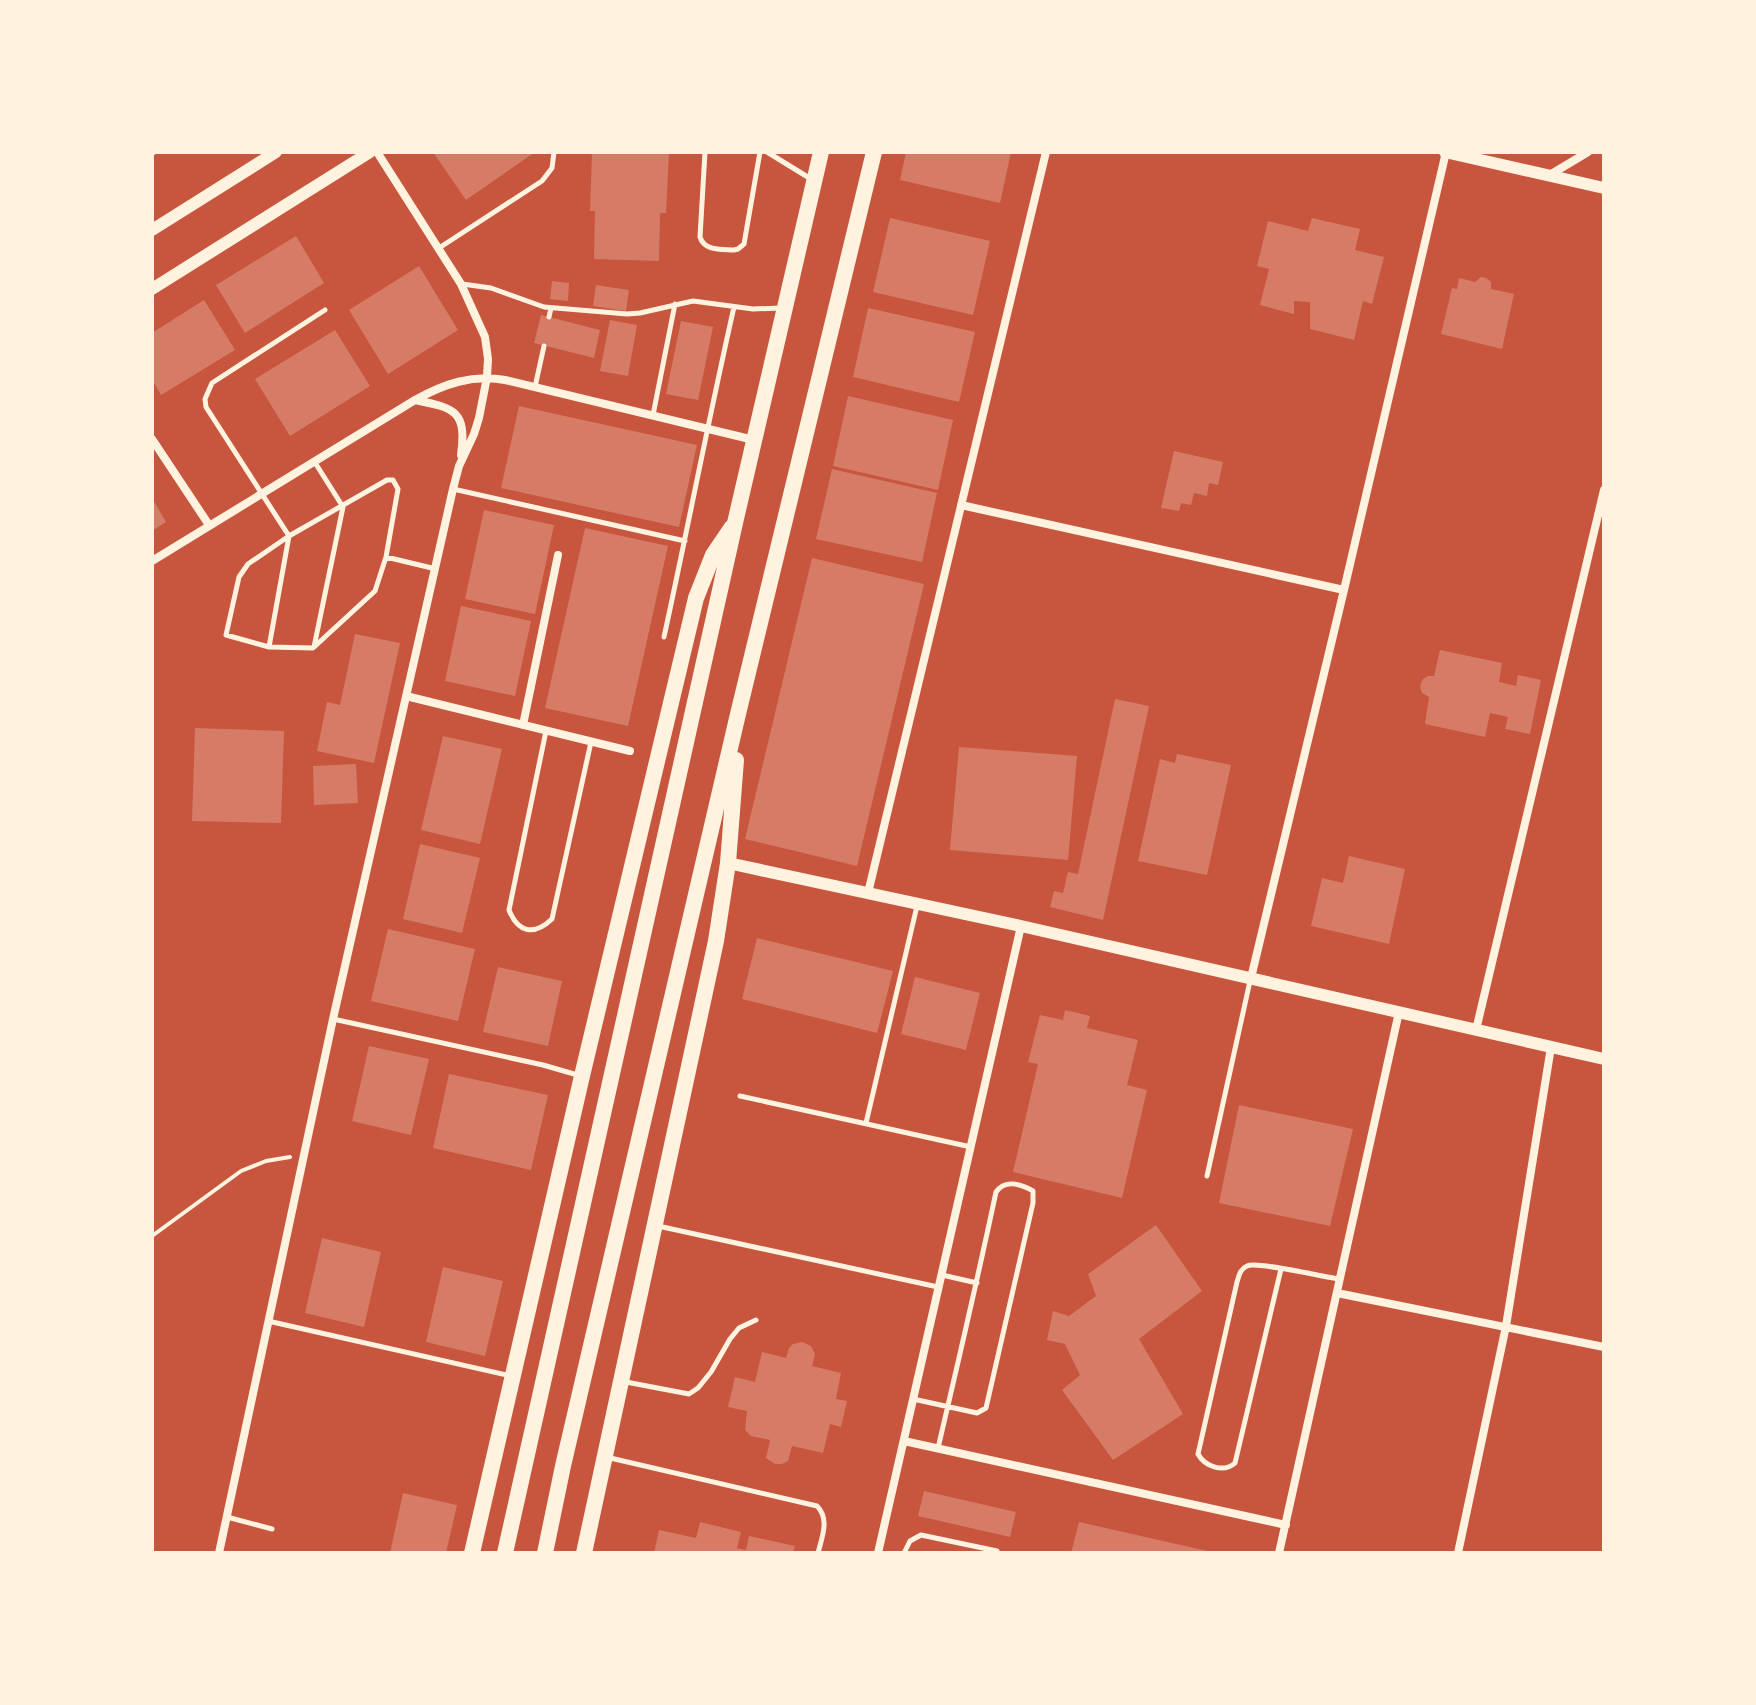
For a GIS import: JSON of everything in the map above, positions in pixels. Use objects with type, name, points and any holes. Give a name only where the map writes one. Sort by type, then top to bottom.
[{"type":"highway","points":[[545,1553],[738,714],[874,152]]},
{"type":"highway","points":[[505,1553],[817,163]]},
{"type":"highway","points":[[472,1553],[696,598],[713,555],[735,523]]},
{"type":"highway","points":[[584,1553],[716,941],[728,863],[738,714]]},
{"type":"street","points":[[152,230],[276,152]]},
{"type":"street","points":[[152,289],[370,152]]},
{"type":"street","points":[[377,152],[461,284],[485,337],[487,377],[476,426],[459,466]]},
{"type":"street","points":[[868,893],[1046,152]]},
{"type":"street","points":[[1251,978],[1446,152],[1604,188]]},
{"type":"street","points":[[1547,176],[1588,152]]},
{"type":"street","points":[[152,561],[415,400],[464,379],[487,377],[535,387],[754,440]]},
{"type":"street","points":[[219,1553],[303,1154],[459,466],[464,432],[458,416],[447,408],[415,400]]},
{"type":"street","points":[[152,439],[209,525]]},
{"type":"street","points":[[1476,1030],[1604,490]]},
{"type":"street","points":[[961,505],[1344,590]]},
{"type":"street","points":[[523,725],[558,555]]},
{"type":"street","points":[[406,696],[630,751]]},
{"type":"street","points":[[728,863],[1021,926],[1604,1059]]},
{"type":"street","points":[[878,1553],[1021,926]]},
{"type":"street","points":[[1279,1553],[1399,1012]]},
{"type":"street","points":[[1458,1553],[1506,1326],[1551,1047]]},
{"type":"street","points":[[1337,1293],[1604,1347]]},
{"type":"street","points":[[904,1441],[1286,1525]]},
{"type":"lane","points":[[438,248],[542,181],[552,168],[554,152]]},
{"type":"lane","points":[[705,152],[701,242],[708,247],[734,250],[744,244],[760,152]]},
{"type":"lane","points":[[767,152],[817,163]]},
{"type":"lane","points":[[461,284],[491,288],[551,308],[635,314],[693,301],[753,309],[785,308]]},
{"type":"lane","points":[[653,415],[675,304]]},
{"type":"lane","points":[[664,637],[734,307]]},
{"type":"lane","points":[[549,317],[551,308]]},
{"type":"lane","points":[[269,647],[289,536],[206,407],[205,399],[212,383],[325,310]]},
{"type":"lane","points":[[535,387],[544,346]]},
{"type":"lane","points":[[313,648],[343,507],[314,461]]},
{"type":"lane","points":[[387,480],[397,484],[386,557],[375,591],[313,648],[269,647],[230,638],[226,630],[242,571],[289,536],[387,480]]},
{"type":"lane","points":[[453,489],[685,541]]},
{"type":"lane","points":[[386,557],[436,569]]},
{"type":"lane","points":[[546,731],[509,910],[513,920],[522,928],[533,930],[544,927],[552,919],[591,741]]},
{"type":"lane","points":[[866,1123],[918,903]]},
{"type":"lane","points":[[1207,1176],[1251,978]]},
{"type":"lane","points":[[333,1019],[582,1076]]},
{"type":"lane","points":[[740,1096],[971,1147]]},
{"type":"lane","points":[[913,1399],[948,1406],[977,1413],[986,1408],[1033,1203],[1033,1191],[1007,1183],[996,1192],[977,1283],[948,1406],[938,1448]]},
{"type":"lane","points":[[654,1225],[939,1287]]},
{"type":"lane","points":[[1281,1269],[1235,1463],[1224,1469],[1205,1463],[1198,1454],[1242,1269],[1250,1264],[1281,1269],[1340,1279]]},
{"type":"lane","points":[[942,1275],[977,1283]]},
{"type":"lane","points":[[621,1381],[689,1394],[711,1372],[739,1328],[756,1320]]},
{"type":"lane","points":[[268,1321],[512,1377]]},
{"type":"lane","points":[[604,1457],[817,1506],[825,1523],[818,1553]]},
{"type":"lane","points":[[227,1517],[272,1529]]},
{"type":"lane","points":[[904,1553],[910,1541],[921,1535],[997,1551]]},
{"type":"path","points":[[152,1236],[241,1171],[266,1161],[303,1154]]},
{"type":"building","points":[[433,152],[535,152],[466,200]]},
{"type":"building","points":[[592,152],[669,152],[666,213],[660,213],[659,261],[594,259],[595,211],[590,211]]},
{"type":"building","points":[[906,152],[1011,152],[1000,203],[900,180]]},
{"type":"building","points":[[890,218],[990,241],[973,315],[873,292]]},
{"type":"building","points":[[1312,218],[1360,229],[1355,250],[1384,257],[1372,304],[1363,301],[1354,340],[1310,329],[1310,302],[1294,301],[1294,314],[1260,305],[1269,269],[1257,266],[1268,221],[1308,231]]},
{"type":"building","points":[[296,236],[324,283],[245,333],[216,285]]},
{"type":"building","points":[[419,266],[458,330],[388,374],[349,310]]},
{"type":"building","points":[[1481,277],[1491,282],[1491,289],[1514,294],[1502,349],[1441,334],[1452,288],[1457,289],[1459,278],[1475,282]]},
{"type":"building","points":[[552,281],[569,283],[568,301],[550,299]]},
{"type":"building","points":[[596,285],[629,290],[626,311],[593,306]]},
{"type":"building","points":[[204,300],[235,350],[161,395],[152,379],[152,333]]},
{"type":"building","points":[[868,308],[975,332],[959,402],[853,377]]},
{"type":"building","points":[[541,315],[600,330],[594,358],[534,343]]},
{"type":"building","points":[[610,320],[637,325],[628,376],[600,371]]},
{"type":"building","points":[[681,321],[713,327],[698,400],[666,394]]},
{"type":"building","points":[[335,330],[370,386],[290,436],[255,379]]},
{"type":"building","points":[[848,396],[953,420],[938,490],[833,466]]},
{"type":"building","points":[[519,406],[697,445],[679,527],[501,488]]},
{"type":"building","points":[[1174,451],[1223,462],[1218,485],[1209,483],[1207,496],[1194,493],[1191,505],[1181,503],[1179,511],[1161,508]]},
{"type":"building","points":[[832,469],[937,493],[922,562],[816,539]]},
{"type":"building","points":[[152,498],[166,522],[152,531]]},
{"type":"building","points":[[484,510],[554,525],[535,614],[465,599]]},
{"type":"building","points":[[585,528],[668,546],[628,726],[545,708]]},
{"type":"building","points":[[812,558],[924,584],[857,866],[745,839]]},
{"type":"building","points":[[461,606],[531,621],[515,696],[445,681]]},
{"type":"building","points":[[355,634],[400,643],[374,763],[317,751],[327,702],[340,705]]},
{"type":"building","points":[[1440,650],[1502,663],[1499,682],[1516,686],[1518,675],[1541,680],[1530,734],[1505,729],[1508,717],[1490,713],[1485,737],[1425,724],[1429,697],[1422,693],[1420,686],[1423,679],[1434,676]]},
{"type":"building","points":[[1115,699],[1149,706],[1103,920],[1050,907],[1054,891],[1063,893],[1068,872],[1078,874]]},
{"type":"building","points":[[195,728],[284,731],[281,823],[192,821]]},
{"type":"building","points":[[443,736],[502,749],[480,844],[421,830]]},
{"type":"building","points":[[959,747],[1077,756],[1068,860],[950,850]]},
{"type":"building","points":[[1177,754],[1231,765],[1207,875],[1138,861],[1160,759],[1175,763]]},
{"type":"building","points":[[356,764],[358,803],[314,805],[313,766]]},
{"type":"building","points":[[420,844],[480,858],[462,933],[403,919]]},
{"type":"building","points":[[1349,856],[1405,869],[1389,944],[1311,926],[1322,878],[1343,883]]},
{"type":"building","points":[[388,929],[475,949],[458,1021],[371,1001]]},
{"type":"building","points":[[757,938],[893,971],[877,1033],[742,999]]},
{"type":"building","points":[[498,967],[562,981],[548,1046],[483,1032]]},
{"type":"building","points":[[915,977],[980,993],[966,1050],[901,1034]]},
{"type":"building","points":[[1065,1010],[1090,1016],[1087,1028],[1138,1040],[1127,1085],[1147,1090],[1122,1198],[1013,1172],[1038,1064],[1028,1062],[1040,1015],[1063,1020]]},
{"type":"building","points":[[369,1046],[429,1059],[411,1135],[352,1121]]},
{"type":"building","points":[[449,1074],[548,1095],[531,1170],[433,1148]]},
{"type":"building","points":[[1239,1105],[1353,1129],[1330,1226],[1219,1203]]},
{"type":"building","points":[[1156,1225],[1202,1291],[1139,1339],[1183,1414],[1113,1460],[1062,1390],[1080,1375],[1065,1344],[1047,1340],[1053,1311],[1069,1316],[1096,1296],[1088,1274]]},
{"type":"building","points":[[322,1238],[381,1252],[364,1327],[305,1313]]},
{"type":"building","points":[[443,1267],[503,1281],[485,1356],[426,1342]]},
{"type":"building","points":[[802,1342],[811,1346],[815,1354],[812,1366],[841,1373],[836,1399],[847,1401],[841,1427],[830,1424],[823,1453],[792,1446],[788,1461],[775,1464],[766,1458],[770,1440],[751,1436],[745,1430],[747,1411],[728,1407],[735,1377],[755,1382],[762,1352],[786,1358],[793,1344]]},
{"type":"building","points":[[924,1491],[1016,1512],[1010,1537],[918,1516]]},
{"type":"building","points":[[403,1493],[457,1505],[446,1553],[390,1553]]},
{"type":"building","points":[[700,1522],[741,1532],[737,1548],[746,1550],[749,1536],[795,1546],[793,1553],[654,1553],[659,1530],[696,1538]]},
{"type":"building","points":[[1079,1522],[1212,1552],[1212,1553],[1071,1553]]}]
